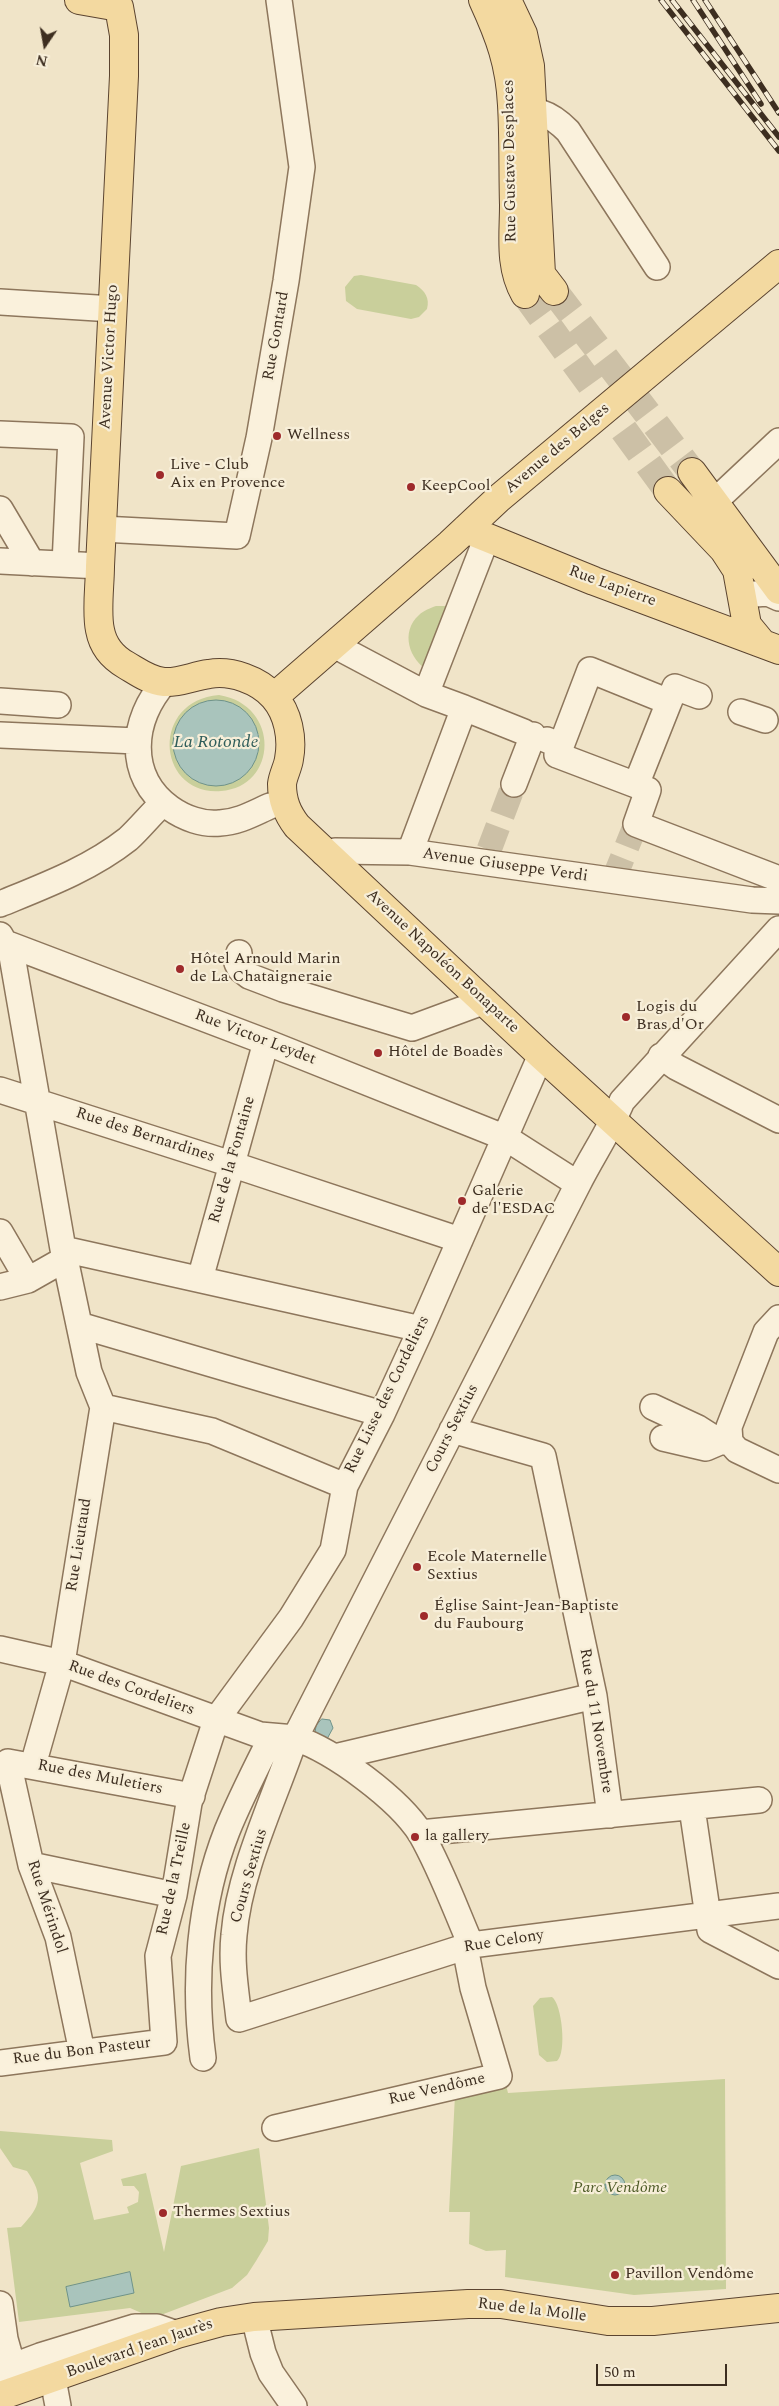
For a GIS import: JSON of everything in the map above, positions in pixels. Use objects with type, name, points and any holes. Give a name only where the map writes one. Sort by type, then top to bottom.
[{"type":"main road","points":[[79,0],[124,4]]},
{"type":"main road","name":"Rue Gustave Desplaces","points":[[483,0],[504,48],[510,76],[513,130],[513,259],[520,286],[525,294]]},
{"type":"main road","name":"Rue Gustave Desplaces","points":[[507,0],[522,34],[530,66],[541,274],[554,291]]},
{"type":"main road","name":"Avenue Victor Hugo","points":[[124,4],[124,76],[100,566],[99,629],[110,654],[120,662],[155,680],[165,682]]},
{"type":"main road","name":"Avenue des Belges","points":[[274,697],[474,540],[498,498],[779,264]]},
{"type":"main road","points":[[692,472],[779,590]]},
{"type":"main road","points":[[668,491],[724,550],[736,570],[747,625],[770,646]]},
{"type":"main road","name":"Rue Lapierre","points":[[474,540],[594,581],[770,646]]},
{"type":"main road","points":[[165,682],[186,681],[208,674],[230,674],[252,681],[274,697],[286,719],[291,742],[290,759],[277,800]]},
{"type":"main road","name":"Avenue Napoléon Bonaparte","points":[[277,800],[297,826],[324,853],[779,1272]]},
{"type":"main road","name":"Rue de la Molle","points":[[284,2315],[468,2304],[501,2304],[608,2321],[653,2321],[779,2308]]},
{"type":"main road","name":"Boulevard Jean Jaurès","points":[[8,2381],[53,2379],[177,2334],[221,2322],[284,2315]]},
{"type":"street","name":"Rue Gontard","points":[[102,530],[238,536],[261,429],[286,281],[302,167],[279,0]]},
{"type":"street","points":[[513,130],[525,114],[533,112],[548,114],[557,120],[568,131],[657,267]]},
{"type":"street","points":[[0,302],[113,309]]},
{"type":"street","points":[[0,434],[71,437],[65,564]]},
{"type":"street","points":[[714,502],[779,441]]},
{"type":"street","points":[[0,509],[32,563]]},
{"type":"street","points":[[426,694],[474,540]]},
{"type":"street","points":[[0,561],[100,566]]},
{"type":"street","points":[[742,595],[768,593],[779,598]]},
{"type":"street","points":[[345,651],[426,694],[541,738],[557,755],[648,790],[636,824],[779,879]]},
{"type":"street","points":[[514,784],[541,738],[590,670],[669,702]]},
{"type":"street","points":[[165,682],[150,700],[142,720],[137,741],[137,753],[144,777],[163,802],[185,817],[218,824],[240,820],[277,800]]},
{"type":"street","points":[[636,785],[675,687],[700,696]]},
{"type":"street","points":[[0,701],[58,705]]},
{"type":"street","name":"Avenue Giuseppe Verdi","points":[[464,708],[410,852],[487,856],[697,892],[752,900],[779,901]]},
{"type":"street","points":[[741,712],[765,720]]},
{"type":"street","points":[[0,735],[137,741]]},
{"type":"street","points":[[3,902],[71,874],[101,858],[129,838],[163,802]]},
{"type":"street","points":[[324,853],[335,851],[410,852]]},
{"type":"street","points":[[697,892],[712,853]]},
{"type":"street","name":"Cours Sextius","points":[[238,2019],[232,1962],[238,1911],[253,1853],[275,1737],[452,1430],[598,1144],[614,1121],[622,1101],[661,1056],[778,931]]},
{"type":"street","points":[[1,939],[12,956],[64,1254],[89,1372],[103,1407],[212,1431],[345,1486]]},
{"type":"street","name":"Rue Victor Leydet","points":[[1,939],[266,1042],[503,1145],[578,1184]]},
{"type":"street","points":[[239,953],[237,963],[240,969],[249,976],[283,989],[412,1028],[485,1001]]},
{"type":"street","name":"Rue de la Fontaine","points":[[200,1279],[266,1042]]},
{"type":"street","name":"Rue Lisse des Cordeliers","points":[[216,1720],[291,1618],[333,1550],[345,1486],[382,1414],[421,1330],[541,1054]]},
{"type":"street","points":[[661,1056],[676,1067],[779,1120]]},
{"type":"street","name":"Rue des Bernardines","points":[[0,1090],[460,1240]]},
{"type":"street","points":[[0,1232],[28,1280]]},
{"type":"street","points":[[0,1286],[28,1280],[64,1254],[200,1279],[421,1330]]},
{"type":"street","points":[[725,1442],[744,1386],[766,1332],[779,1318]]},
{"type":"street","points":[[79,1325],[382,1414]]},
{"type":"street","name":"Rue Lieutaud","points":[[33,1765],[62,1663],[103,1407]]},
{"type":"street","points":[[653,1407],[779,1470]]},
{"type":"street","name":"Rue du 11 Novembre","points":[[452,1430],[543,1456],[594,1696],[610,1815]]},
{"type":"street","points":[[663,1438],[706,1448],[725,1442]]},
{"type":"street","name":"Rue des Cordeliers","points":[[0,1649],[62,1663],[216,1720],[335,1757],[375,1786],[420,1833],[441,1874],[468,1946]]},
{"type":"street","points":[[335,1757],[594,1696]]},
{"type":"street","name":"Rue de la Treille","points":[[164,2042],[158,1956],[174,1895],[192,1796],[216,1720]]},
{"type":"street","points":[[203,2058],[200,2038],[199,1955],[210,1888],[226,1833],[275,1737]]},
{"type":"street","name":"Rue des Muletiers","points":[[8,1762],[33,1765],[192,1796]]},
{"type":"street","name":"Rue Mérindol","points":[[8,1762],[31,1865],[58,1937],[82,2052]]},
{"type":"street","points":[[420,1833],[759,1800]]},
{"type":"street","points":[[692,1808],[710,1930],[779,1966]]},
{"type":"street","points":[[31,1865],[174,1895]]},
{"type":"street","name":"Rue Celony","points":[[238,2019],[468,1946],[779,1906]]},
{"type":"street","name":"Rue Vendôme","points":[[275,2128],[499,2076],[473,1988],[468,1946]]},
{"type":"street","name":"Rue du Bon Pasteur","points":[[0,2063],[164,2042]]},
{"type":"street","points":[[1,2316],[8,2381],[135,2327],[157,2327],[177,2334]]},
{"type":"street","points":[[254,2317],[263,2353],[272,2373],[294,2406]]},
{"type":"street","points":[[53,2379],[58,2406]]},
{"type":"green space","points":[[361,275],[416,285],[426,295],[428,301],[427,309],[419,317],[411,319],[357,309],[346,301],[345,287],[354,276]]},
{"type":"green space","points":[[436,606],[454,606],[429,671],[416,660],[409,645],[409,637],[413,622],[419,615]]},
{"type":"green space","points":[[219,695],[239,702],[253,714],[262,729],[265,745],[262,762],[253,776],[240,786],[221,791],[200,789],[184,779],[174,764],[170,747],[172,729],[181,713],[196,701]],"holes":[[[259,734],[258,753],[208,785],[194,778],[183,769],[176,757],[173,742]]]},
{"type":"green space","points":[[552,1997],[561,2018],[562,2049],[557,2061],[547,2062],[539,2055],[533,2006],[540,1998]]},
{"type":"green space","name":"Parc Vendôme","points":[[725,2079],[726,2289],[634,2295],[505,2277],[506,2250],[486,2251],[469,2244],[470,2212],[449,2212],[455,2095],[506,2085],[508,2093]]},
{"type":"green space","points":[[0,2131],[112,2140],[113,2151],[80,2163],[94,2220],[129,2213],[127,2207],[138,2202],[139,2192],[134,2186],[123,2186],[121,2179],[146,2173],[164,2252],[181,2166],[259,2148],[269,2228],[268,2241],[247,2275],[232,2288],[153,2318],[130,2308],[19,2322],[7,2228],[21,2227],[28,2220],[36,2207],[38,2194],[27,2171],[13,2167],[0,2148]]},
{"type":"water","name":"La Rotonde","points":[[216,700],[233,703],[247,712],[256,726],[259,743],[256,760],[247,774],[233,783],[216,786],[199,783],[185,774],[176,760],[173,743],[176,726],[185,712],[199,703]]},
{"type":"water","points":[[322,1719],[330,1720],[333,1728],[327,1739],[315,1733],[316,1726]]},
{"type":"water","points":[[615,2175],[622,2178],[625,2185],[622,2192],[615,2195],[608,2192],[605,2185],[608,2178]]},
{"type":"water","points":[[130,2272],[134,2293],[70,2307],[66,2287]]},
{"type":"tunnel","points":[[554,291],[692,472]]},
{"type":"tunnel","points":[[525,294],[668,491]]},
{"type":"tunnel","points":[[489,850],[514,784]]},
{"type":"tunnel","points":[[613,881],[636,824]]},
{"type":"railway","points":[[661,0],[779,151]]},
{"type":"railway","points":[[672,0],[779,137]]},
{"type":"railway","points":[[693,0],[761,104]]},
{"type":"railway","points":[[705,0],[779,113]]},
{"type":"place","name":"Wellness","points":[[277,436]]},
{"type":"place","name":"Live - Club Aix en Provence","points":[[160,475]]},
{"type":"place","name":"KeepCool","points":[[411,487]]},
{"type":"place","name":"Hôtel Arnould Marin de La Chataigneraie","points":[[180,969]]},
{"type":"place","name":"Logis du Bras d'Or","points":[[626,1017]]},
{"type":"place","name":"Hôtel de Boadès","points":[[378,1053]]},
{"type":"place","name":"Galerie de l'ESDAC","points":[[462,1201]]},
{"type":"place","name":"Ecole Maternelle Sextius","points":[[417,1567]]},
{"type":"place","name":"Église Saint-Jean-Baptiste du Faubourg","points":[[424,1616]]},
{"type":"place","name":"la gallery","points":[[415,1837]]},
{"type":"place","name":"Thermes Sextius","points":[[163,2213]]},
{"type":"place","name":"Pavillon Vendôme","points":[[615,2275]]}]
